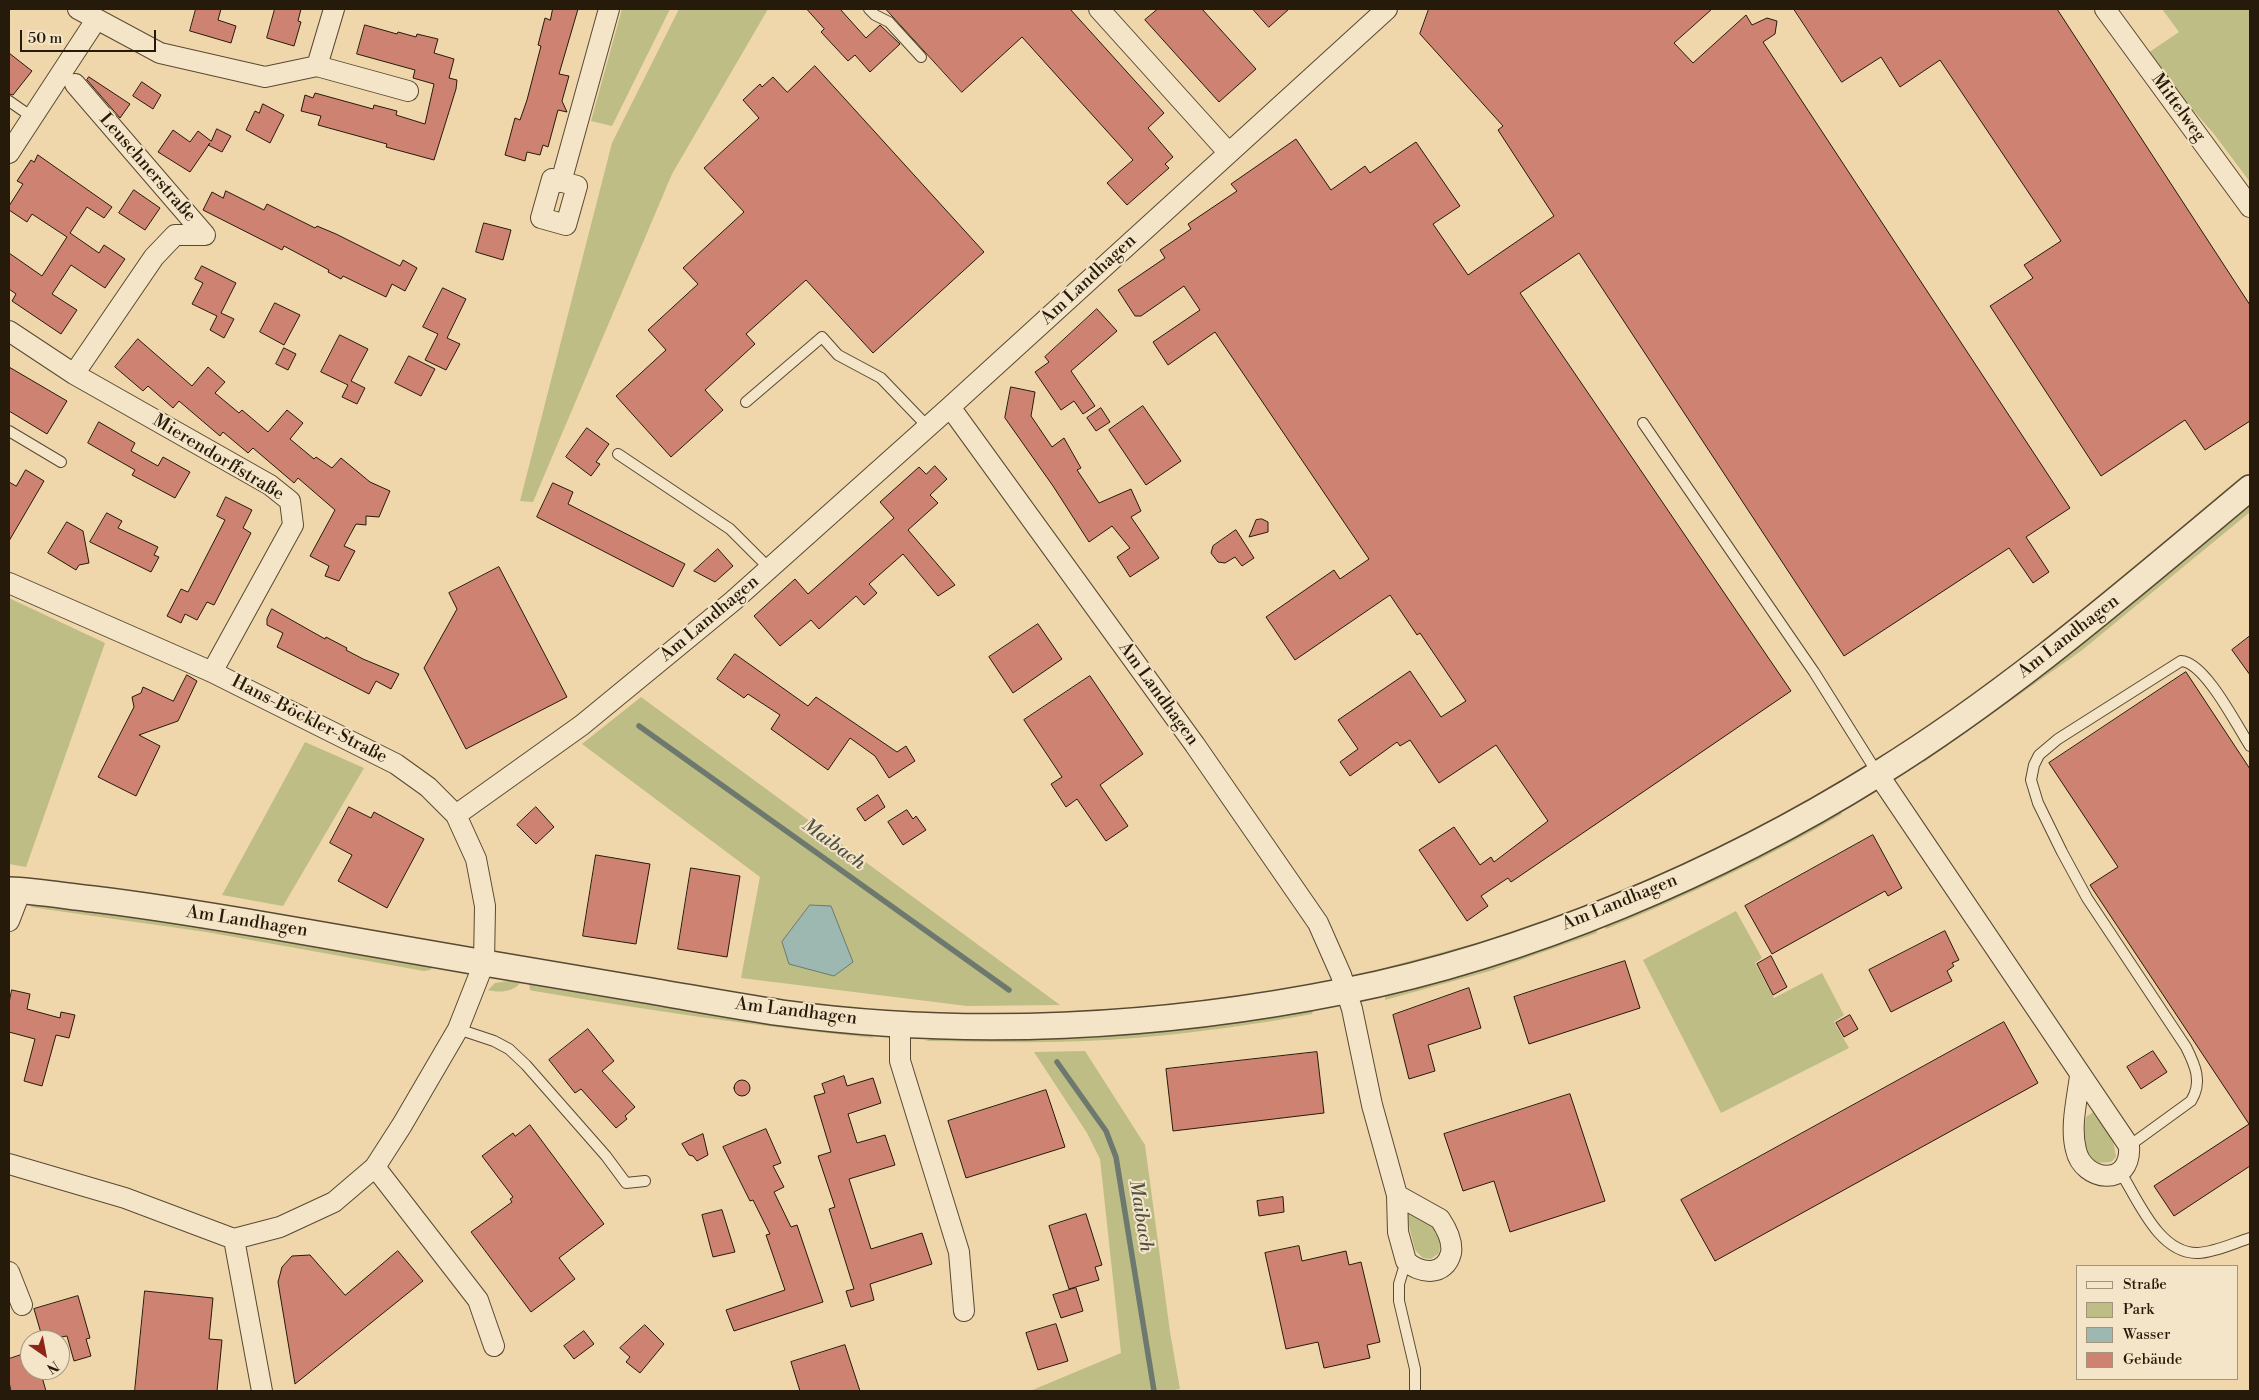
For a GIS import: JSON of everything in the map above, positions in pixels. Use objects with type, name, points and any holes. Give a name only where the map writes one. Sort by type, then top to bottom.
[{"type":"street","points":[[78,9],[160,53],[265,77],[317,66],[408,92]]},
{"type":"street","points":[[317,66],[334,9]]},
{"type":"street","points":[[561,182],[609,9]]},
{"type":"street","points":[[1099,9],[1228,152]]},
{"type":"street","name":"Am Landhagen","points":[[456,815],[582,725],[770,568],[950,407],[1387,9]]},
{"type":"street","name":"Mittelweg","points":[[2105,9],[2250,207]]},
{"type":"street","points":[[9,152],[96,20]]},
{"type":"street","name":"Leuschnerstraße","points":[[74,374],[154,257],[175,235],[205,235],[75,84]]},
{"type":"street","name":"Mierendorffstraße","points":[[9,331],[74,374],[270,485],[290,501],[293,525],[212,672]]},
{"type":"street","name":"Am Landhagen","points":[[950,407],[1195,745],[1318,923],[1346,991],[1372,1105],[1397,1195],[1398,1232],[1406,1261]]},
{"type":"street","name":"Am Landhagen","points":[[15,890],[158,908],[783,1013],[900,1024],[970,1026],[1084,1024],[1208,1013],[1346,991],[1496,951],[1599,913],[1679,880],[1774,833],[1878,774],[1984,703],[2095,617],[2250,488]]},
{"type":"street","name":"Hans-Böckler-Straße","points":[[9,583],[212,672],[396,764],[428,787],[456,815],[476,859],[485,906],[484,963]]},
{"type":"street","points":[[1878,774],[2129,1146],[2127,1166],[2120,1173],[2108,1176],[2090,1171],[2075,1150],[2074,1117],[2080,1076]]},
{"type":"street","points":[[9,921],[15,890]]},
{"type":"street","points":[[9,1164],[125,1198],[234,1239],[280,1227],[334,1202],[376,1167],[417,1101],[458,1029],[484,963]]},
{"type":"street","points":[[900,1024],[900,1061],[959,1252],[964,1311]]},
{"type":"street","points":[[376,1167],[478,1300],[494,1346]]},
{"type":"street","points":[[1397,1195],[1440,1219],[1448,1234],[1450,1243],[1451,1252],[1446,1263],[1431,1272],[1417,1270],[1406,1261]]},
{"type":"street","points":[[234,1239],[262,1391]]},
{"type":"street","points":[[9,1272],[22,1305]]},
{"type":"lane","points":[[869,9],[876,16],[889,22],[921,57]]},
{"type":"lane","points":[[9,101],[32,117]]},
{"type":"lane","points":[[746,402],[822,337],[838,355],[881,378],[928,426]]},
{"type":"lane","points":[[1643,422],[1814,672],[1878,774]]},
{"type":"lane","points":[[9,431],[61,462]]},
{"type":"lane","points":[[618,454],[730,529],[770,568]]},
{"type":"lane","points":[[2129,1146],[2191,1101],[2196,1093],[2197,1072],[2186,1047],[2087,898],[2062,852],[2038,803],[2031,780],[2034,765],[2039,754],[2058,739],[2181,661],[2191,663],[2208,681],[2250,746]]},
{"type":"lane","points":[[458,1029],[494,1041],[509,1049],[526,1064],[606,1156],[626,1183],[645,1182]]},
{"type":"lane","points":[[2120,1173],[2158,1232],[2173,1247],[2196,1253],[2211,1252],[2250,1238]]},
{"type":"lane","points":[[1406,1261],[1399,1284],[1399,1302],[1415,1369],[1415,1391]]},
{"type":"green space","points":[[622,9],[670,9],[612,126],[591,121]]},
{"type":"green space","points":[[679,9],[768,9],[672,174],[533,502],[520,501],[612,143]]},
{"type":"green space","points":[[2162,9],[2250,9],[2250,182],[2214,134],[2145,55],[2179,32]]},
{"type":"green space","points":[[2250,506],[2250,512],[2081,651],[1924,762],[1922,758],[2094,634]]},
{"type":"green space","points":[[9,598],[105,643],[26,867],[9,864]]},
{"type":"green space","points":[[641,697],[1060,1005],[967,1006],[741,978],[760,877],[582,744]]},
{"type":"green space","points":[[305,742],[364,768],[283,906],[222,895]]},
{"type":"green space","points":[[1840,780],[1844,782],[1804,807],[1609,901],[1608,896],[1697,858],[1757,829]]},
{"type":"green space","points":[[1840,811],[1842,814],[1813,831],[1726,876],[1606,929],[1604,926],[1727,872]]},
{"type":"green space","points":[[36,904],[168,920],[433,967],[430,970],[424,971],[206,932],[30,907]]},
{"type":"green space","points":[[1587,905],[1588,909],[1552,923],[1378,975],[1377,970],[1487,940]]},
{"type":"green space","points":[[1736,911],[1762,958],[1755,963],[1774,998],[1822,973],[1844,1015],[1834,1022],[1849,1048],[1721,1113],[1643,960]]},
{"type":"green space","points":[[1596,929],[1597,933],[1490,971],[1385,1000],[1385,995],[1563,941]]},
{"type":"green space","points":[[508,981],[520,983],[506,991],[488,990],[495,983]]},
{"type":"green space","points":[[529,984],[720,1015],[868,1034],[874,1038],[746,1023],[619,1005],[534,991],[530,990]]},
{"type":"green space","points":[[1313,1011],[1312,1014],[1246,1025],[1135,1038],[1056,1042],[925,1041],[937,1037],[1040,1038],[1136,1033]]},
{"type":"green space","points":[[1085,1051],[1145,1145],[1170,1332],[1180,1389],[1170,1391],[1030,1391],[1121,1353],[1100,1159],[1087,1133],[1034,1052]]},
{"type":"green space","points":[[2093,1112],[2113,1140],[2116,1157],[2111,1162],[2095,1163],[2085,1148],[2086,1117]]},
{"type":"green space","points":[[1411,1209],[1433,1227],[1437,1233],[1440,1245],[1439,1253],[1431,1259],[1423,1258],[1415,1250],[1406,1214]]},
{"type":"water","points":[[810,905],[831,906],[853,962],[834,976],[789,964],[782,942]]},
{"type":"building","points":[[196,9],[221,9],[218,20],[236,26],[231,43],[190,31]]},
{"type":"building","points":[[275,9],[301,9],[298,21],[301,22],[294,46],[267,38]]},
{"type":"building","points":[[553,9],[578,9],[559,74],[569,76],[562,101],[567,112],[558,110],[548,147],[543,145],[540,155],[527,152],[525,161],[505,155],[515,118],[520,120],[527,100],[541,46],[538,45],[545,18],[550,20]]},
{"type":"building","points":[[807,9],[840,9],[866,38],[880,25],[900,44],[870,72],[855,55],[848,61],[821,32],[824,29]]},
{"type":"building","points":[[886,9],[1070,9],[1164,113],[1148,128],[1173,157],[1165,164],[1169,168],[1127,205],[1107,183],[1133,160],[1022,37],[962,92]]},
{"type":"building","points":[[1158,9],[1202,9],[1256,69],[1219,102],[1145,20]]},
{"type":"building","points":[[1253,9],[1289,9],[1269,27]]},
{"type":"building","points":[[1429,9],[1712,9],[1674,43],[1693,63],[1746,15],[1752,25],[1767,18],[1777,21],[1775,34],[1763,42],[2070,508],[2026,537],[2049,572],[2033,583],[2009,548],[1844,656],[1579,253],[1520,293],[1791,691],[1511,882],[1508,878],[1481,896],[1488,906],[1467,921],[1419,850],[1454,827],[1480,865],[1491,857],[1494,862],[1548,821],[1496,745],[1439,783],[1410,740],[1400,746],[1397,742],[1350,776],[1340,762],[1358,749],[1338,720],[1410,671],[1441,717],[1466,701],[1420,633],[1417,635],[1390,595],[1295,660],[1266,617],[1334,570],[1340,579],[1369,559],[1215,332],[1168,365],[1153,342],[1200,310],[1184,286],[1141,316],[1135,316],[1118,290],[1165,258],[1160,250],[1191,229],[1188,224],[1237,191],[1231,184],[1296,139],[1331,190],[1365,166],[1370,173],[1416,142],[1460,206],[1433,224],[1468,275],[1554,216],[1498,130],[1503,126],[1420,34]]},
{"type":"building","points":[[1794,9],[2057,9],[2250,305],[2250,421],[2205,450],[2185,420],[2101,476],[1990,306],[2033,278],[2024,265],[2061,241],[1940,60],[1900,87],[1881,57],[1842,82]]},
{"type":"building","points":[[365,25],[397,34],[398,32],[416,37],[417,34],[438,39],[434,53],[454,59],[449,78],[457,80],[456,89],[434,160],[386,147],[387,144],[318,125],[321,116],[301,111],[305,95],[313,98],[315,93],[373,109],[374,105],[397,111],[396,115],[425,124],[434,84],[413,78],[415,70],[357,54]]},
{"type":"building","points":[[9,53],[32,71],[13,95],[9,94]]},
{"type":"building","points":[[815,66],[984,252],[873,353],[806,280],[746,334],[755,344],[705,390],[723,410],[671,457],[616,396],[666,350],[648,330],[698,284],[683,268],[744,212],[704,168],[759,118],[743,100],[760,84],[762,87],[773,77],[787,92]]},
{"type":"building","points":[[89,77],[130,104],[120,118],[87,80]]},
{"type":"building","points":[[142,82],[161,95],[153,109],[133,96]]},
{"type":"building","points":[[263,104],[284,115],[270,143],[246,130],[255,111],[259,113]]},
{"type":"building","points":[[217,129],[231,136],[222,152],[208,145],[190,172],[158,152],[173,130],[190,142],[198,131],[211,141]]},
{"type":"building","points":[[38,155],[112,207],[104,218],[87,207],[70,233],[99,253],[104,245],[125,259],[105,288],[71,265],[52,294],[77,310],[61,334],[12,301],[16,294],[9,289],[9,253],[42,276],[67,237],[32,214],[27,222],[9,210],[9,206],[23,184],[17,181],[31,160],[34,162]]},
{"type":"building","points":[[134,190],[160,208],[145,230],[119,213]]},
{"type":"building","points":[[226,191],[264,210],[267,204],[315,228],[317,226],[336,234],[400,266],[403,260],[417,268],[405,291],[392,284],[386,297],[343,276],[341,279],[328,272],[329,270],[284,246],[282,250],[203,210],[212,192],[223,198]]},
{"type":"building","points":[[484,223],[511,230],[503,260],[476,252]]},
{"type":"building","points":[[202,266],[236,283],[221,313],[234,319],[224,338],[210,330],[217,316],[192,304],[203,283],[195,279]]},
{"type":"building","points":[[443,288],[466,299],[447,338],[460,344],[446,370],[425,360],[438,334],[423,327]]},
{"type":"building","points":[[275,303],[300,315],[284,345],[260,332]]},
{"type":"building","points":[[1097,309],[1117,331],[1071,371],[1095,406],[1083,414],[1074,401],[1061,410],[1035,372],[1049,362],[1045,357]]},
{"type":"building","points":[[340,335],[368,349],[351,381],[365,388],[357,404],[342,397],[348,385],[321,372]]},
{"type":"building","points":[[138,339],[192,386],[208,367],[225,382],[215,393],[239,413],[242,410],[268,432],[287,410],[303,423],[290,439],[314,459],[316,457],[332,468],[341,458],[370,482],[390,491],[379,517],[366,516],[366,525],[356,524],[344,546],[355,551],[339,581],[325,576],[329,566],[310,556],[335,510],[298,478],[294,483],[253,448],[248,453],[223,432],[220,436],[179,401],[173,408],[148,386],[143,391],[115,367]]},
{"type":"building","points":[[284,348],[296,354],[288,370],[276,364]]},
{"type":"building","points":[[409,356],[435,369],[421,396],[395,383]]},
{"type":"building","points":[[9,367],[67,401],[47,434],[9,411]]},
{"type":"building","points":[[1011,387],[1035,392],[1031,416],[1052,447],[1064,438],[1081,468],[1077,470],[1099,503],[1131,489],[1141,511],[1131,517],[1159,558],[1130,577],[1117,557],[1130,548],[1112,526],[1089,542],[1053,486],[1005,418]]},
{"type":"building","points":[[1143,406],[1181,461],[1146,485],[1109,430]]},
{"type":"building","points":[[1101,408],[1110,422],[1096,431],[1087,418]]},
{"type":"building","points":[[99,422],[135,443],[131,451],[158,466],[163,457],[190,472],[175,498],[132,475],[135,470],[88,443]]},
{"type":"building","points":[[587,428],[609,444],[596,462],[600,464],[591,476],[566,457]]},
{"type":"building","points":[[935,466],[947,479],[930,495],[938,503],[908,530],[955,585],[938,596],[903,554],[869,584],[877,593],[864,605],[856,596],[819,629],[811,620],[780,646],[754,616],[795,579],[808,594],[894,518],[880,502],[919,467],[926,474]]},
{"type":"building","points":[[26,470],[44,481],[9,541],[9,482],[16,486]]},
{"type":"building","points":[[553,483],[573,492],[568,504],[685,564],[673,587],[537,517]]},
{"type":"building","points":[[226,497],[252,510],[243,528],[251,533],[214,605],[207,602],[197,620],[185,614],[181,623],[167,616],[181,589],[188,592],[225,520],[217,516]]},
{"type":"building","points":[[107,513],[122,521],[118,528],[158,547],[154,555],[159,557],[151,572],[90,542]]},
{"type":"building","points":[[1262,519],[1268,522],[1268,532],[1249,537],[1256,520]]},
{"type":"building","points":[[67,522],[83,531],[89,563],[79,565],[76,570],[48,553]]},
{"type":"building","points":[[1236,530],[1254,558],[1242,566],[1235,557],[1225,563],[1218,562],[1211,553],[1213,546]]},
{"type":"building","points":[[718,549],[733,566],[715,582],[694,571]]},
{"type":"building","points":[[499,567],[567,697],[466,749],[424,668],[457,609],[449,593]]},
{"type":"building","points":[[272,609],[325,639],[326,637],[347,648],[346,650],[363,659],[399,674],[391,689],[376,681],[369,694],[277,647],[283,633],[267,625],[267,619]]},
{"type":"building","points":[[1038,624],[1062,659],[1013,693],[989,657]]},
{"type":"building","points":[[2250,636],[2250,675],[2232,650]]},
{"type":"building","points":[[735,654],[808,706],[816,697],[897,752],[906,746],[915,761],[889,778],[875,756],[850,738],[828,770],[771,729],[780,715],[748,694],[744,698],[717,679]]},
{"type":"building","points":[[2186,672],[2250,769],[2250,1166],[2174,1216],[2154,1186],[2249,1124],[2090,885],[2118,867],[2049,763]]},
{"type":"building","points":[[187,675],[197,681],[178,721],[139,735],[160,746],[136,796],[98,777],[134,707],[132,697],[141,693],[143,687],[173,701]]},
{"type":"building","points":[[1090,676],[1143,754],[1100,785],[1128,826],[1106,841],[1077,799],[1066,807],[1051,784],[1062,777],[1024,720]]},
{"type":"building","points":[[878,795],[885,807],[865,821],[857,809]]},
{"type":"building","points":[[349,807],[371,818],[374,812],[424,839],[387,908],[338,881],[352,855],[330,843]]},
{"type":"building","points":[[536,807],[554,827],[536,844],[517,825]]},
{"type":"building","points":[[907,810],[913,819],[916,816],[926,830],[903,845],[888,822]]},
{"type":"building","points":[[1873,835],[1902,888],[1888,896],[1885,891],[1772,954],[1745,906]]},
{"type":"building","points":[[596,855],[650,864],[636,944],[583,936]]},
{"type":"building","points":[[691,868],[740,876],[727,957],[678,949]]},
{"type":"building","points":[[1945,931],[1959,960],[1952,963],[1954,966],[1947,971],[1952,981],[1891,1012],[1869,970]]},
{"type":"building","points":[[1771,956],[1787,987],[1773,995],[1757,964]]},
{"type":"building","points":[[1625,961],[1640,1008],[1529,1044],[1514,997]]},
{"type":"building","points":[[1469,988],[1481,1028],[1428,1045],[1435,1071],[1409,1079],[1393,1015]]},
{"type":"building","points":[[12,990],[30,994],[27,1009],[60,1018],[61,1012],[75,1015],[69,1038],[56,1035],[42,1086],[24,1081],[35,1039],[9,1032],[9,1003]]},
{"type":"building","points":[[1850,1015],[1858,1029],[1844,1037],[1836,1023]]},
{"type":"building","points":[[2004,1022],[2038,1083],[1715,1261],[1681,1200]]},
{"type":"building","points":[[588,1029],[614,1061],[602,1071],[635,1107],[625,1116],[627,1119],[616,1128],[581,1089],[575,1093],[549,1060]]},
{"type":"building","points":[[2153,1051],[2167,1072],[2141,1089],[2127,1067]]},
{"type":"building","points":[[1317,1052],[1324,1113],[1173,1131],[1166,1069]]},
{"type":"building","points":[[844,1076],[847,1086],[873,1078],[881,1103],[848,1114],[857,1143],[885,1135],[895,1165],[849,1179],[871,1249],[922,1233],[932,1264],[870,1284],[874,1300],[851,1307],[846,1291],[854,1289],[829,1209],[835,1207],[818,1156],[831,1152],[814,1096],[825,1093],[822,1084]]},
{"type":"building","points":[[742,1080],[748,1082],[750,1088],[748,1094],[742,1096],[736,1094],[734,1088],[736,1082]]},
{"type":"building","points":[[1046,1090],[1065,1147],[966,1178],[948,1121]]},
{"type":"building","points":[[1570,1094],[1605,1201],[1510,1232],[1494,1181],[1463,1191],[1444,1134]]},
{"type":"building","points":[[530,1125],[604,1224],[559,1258],[575,1279],[531,1312],[471,1232],[512,1202],[510,1199],[513,1197],[482,1156],[513,1133],[515,1136]]},
{"type":"building","points":[[766,1129],[781,1163],[773,1166],[784,1187],[774,1192],[791,1227],[797,1225],[823,1302],[734,1331],[726,1310],[785,1290],[766,1235],[770,1234],[753,1200],[750,1201],[723,1147]]},
{"type":"building","points":[[703,1134],[708,1155],[697,1161],[693,1156],[689,1155],[682,1144]]},
{"type":"building","points":[[1283,1197],[1284,1212],[1259,1216],[1257,1201]]},
{"type":"building","points":[[722,1210],[735,1252],[713,1257],[702,1215]]},
{"type":"building","points":[[1086,1214],[1102,1265],[1095,1267],[1099,1280],[1069,1289],[1049,1226]]},
{"type":"building","points":[[1299,1246],[1302,1261],[1346,1251],[1349,1265],[1361,1262],[1380,1342],[1367,1345],[1370,1358],[1324,1368],[1318,1342],[1286,1349],[1265,1253]]},
{"type":"building","points":[[398,1251],[423,1281],[295,1384],[278,1282],[282,1267],[292,1256],[310,1255],[345,1295]]},
{"type":"building","points":[[1076,1288],[1083,1311],[1061,1318],[1053,1295]]},
{"type":"building","points":[[145,1291],[213,1298],[209,1339],[222,1340],[217,1391],[135,1391]]},
{"type":"building","points":[[78,1296],[90,1338],[86,1339],[91,1356],[74,1361],[70,1347],[70,1330],[40,1330],[34,1309]]},
{"type":"building","points":[[1056,1324],[1068,1361],[1038,1370],[1026,1333]]},
{"type":"building","points":[[645,1325],[664,1344],[640,1373],[626,1362],[630,1357],[620,1348]]},
{"type":"building","points":[[584,1331],[594,1344],[574,1359],[564,1346]]},
{"type":"building","points":[[845,1345],[860,1391],[800,1391],[791,1362]]},
{"type":"building","points":[[20,1355],[20,1380],[43,1380],[46,1391],[11,1391],[9,1359]]},
{"type":"waterway","name":"Maibach","points":[[639,726],[1009,990]]},
{"type":"waterway","name":"Maibach","points":[[1057,1062],[1106,1131],[1116,1157],[1154,1391]]}]
